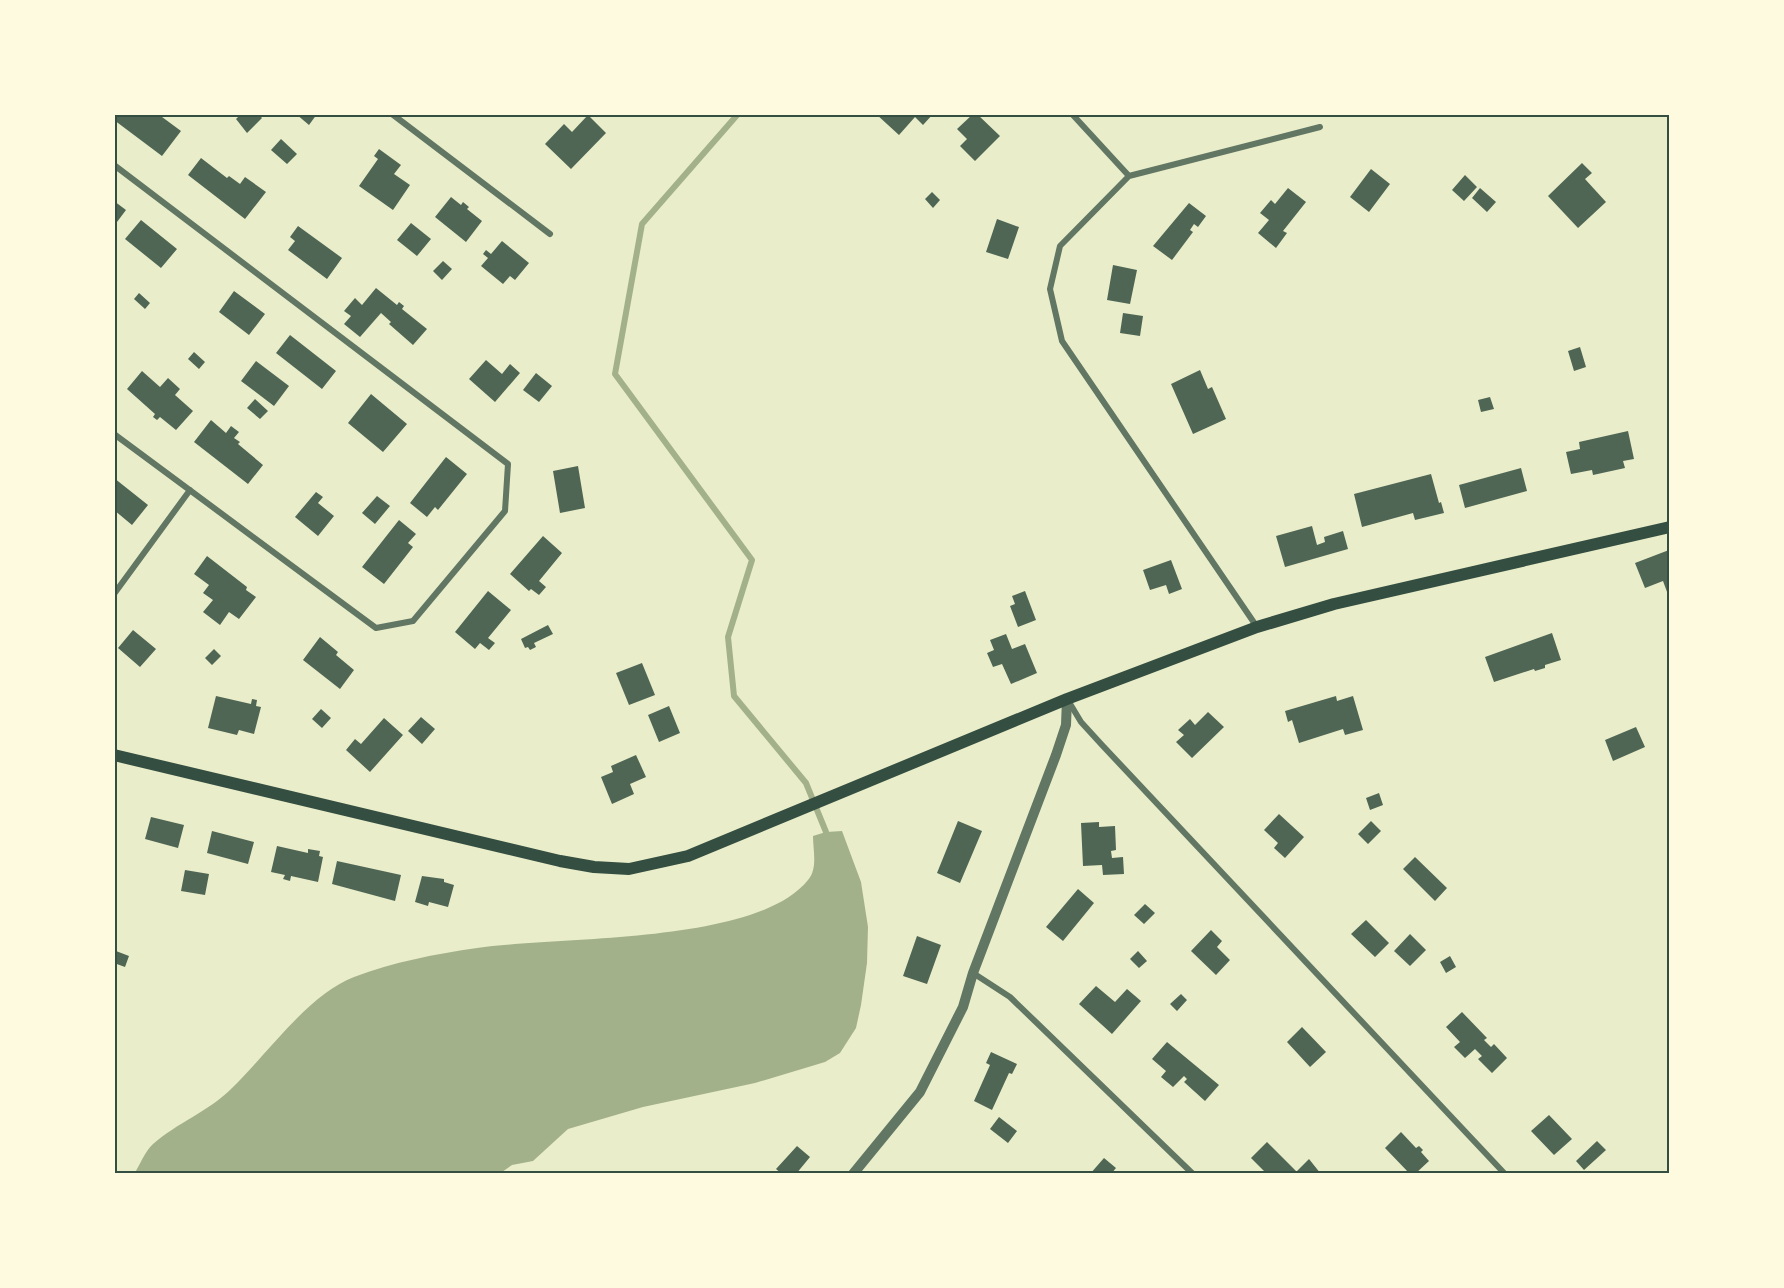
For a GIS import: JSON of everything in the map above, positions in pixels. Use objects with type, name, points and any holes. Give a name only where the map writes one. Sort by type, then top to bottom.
[{"type":"main road","points":[[114,755],[560,861],[594,867],[629,868],[674,860],[713,848],[1067,699],[1257,627],[1334,604],[1670,527]]},
{"type":"street","points":[[392,114],[550,234]]},
{"type":"street","points":[[1072,114],[1129,176]]},
{"type":"street","points":[[1257,627],[1062,341],[1050,289],[1060,246],[1129,176],[1320,127]]},
{"type":"street","points":[[114,165],[508,464],[505,511],[413,621],[376,628],[114,434]]},
{"type":"street","points":[[114,594],[190,490]]},
{"type":"street","points":[[853,1174],[920,1092],[963,1007],[973,973],[1056,755],[1066,725],[1067,699]]},
{"type":"street","points":[[1067,699],[1081,722],[1102,745],[1505,1174]]},
{"type":"street","points":[[973,973],[1010,997],[1193,1174]]},
{"type":"shaded area","points":[[842,831],[861,882],[868,927],[867,963],[856,1028],[840,1053],[825,1062],[755,1083],[643,1107],[568,1129],[533,1161],[512,1165],[499,1174],[134,1174],[153,1144],[222,1097],[304,1011],[320,997],[354,977],[399,963],[462,950],[512,944],[653,934],[702,927],[746,916],[782,901],[808,880],[814,865],[813,836]]},
{"type":"building","points":[[114,114],[158,114],[181,131],[162,156],[114,120]]},
{"type":"building","points":[[241,114],[258,114],[262,118],[247,133],[236,119]]},
{"type":"building","points":[[296,114],[317,114],[309,125]]},
{"type":"building","points":[[876,114],[933,114],[923,125],[915,117],[899,135]]},
{"type":"building","points":[[973,114],[977,114],[1000,136],[975,161],[960,146],[967,139],[957,129]]},
{"type":"building","points":[[588,115],[606,133],[571,169],[545,144],[564,124],[572,132]]},
{"type":"building","points":[[281,139],[297,154],[287,164],[271,150]]},
{"type":"building","points":[[379,149],[401,165],[394,174],[410,185],[393,210],[359,186],[378,159],[374,156]]},
{"type":"building","points":[[201,158],[227,178],[229,176],[240,184],[245,177],[266,192],[245,219],[188,175]]},
{"type":"building","points":[[1582,163],[1592,173],[1585,179],[1606,202],[1578,228],[1548,196]]},
{"type":"building","points":[[1371,169],[1390,184],[1369,212],[1350,197]]},
{"type":"building","points":[[1465,175],[1477,187],[1464,201],[1452,190]]},
{"type":"building","points":[[1288,188],[1306,202],[1283,231],[1287,233],[1276,248],[1258,233],[1269,220],[1260,213],[1271,200],[1275,204]]},
{"type":"building","points":[[1480,188],[1496,202],[1487,212],[1472,198]]},
{"type":"building","points":[[932,192],[940,200],[933,208],[925,199]]},
{"type":"building","points":[[451,197],[461,205],[463,202],[469,207],[467,209],[482,221],[466,242],[435,217]]},
{"type":"building","points":[[114,201],[126,210],[114,226]]},
{"type":"building","points":[[1189,203],[1206,216],[1198,227],[1194,224],[1190,230],[1193,232],[1172,260],[1153,246]]},
{"type":"building","points":[[997,219],[1019,227],[1008,259],[986,252]]},
{"type":"building","points":[[141,220],[177,249],[161,268],[125,239]]},
{"type":"building","points":[[411,223],[431,239],[417,256],[397,240]]},
{"type":"building","points":[[298,226],[342,258],[327,279],[288,250],[295,241],[290,237]]},
{"type":"building","points":[[502,241],[529,263],[515,280],[510,276],[503,284],[481,266],[488,258],[483,254],[486,250],[491,254]]},
{"type":"building","points":[[443,261],[452,269],[442,280],[433,271]]},
{"type":"building","points":[[1113,265],[1137,270],[1130,304],[1107,300]]},
{"type":"building","points":[[376,288],[397,305],[399,302],[404,306],[402,309],[427,329],[413,345],[389,324],[391,322],[381,313],[360,337],[344,324],[351,316],[344,311],[355,298],[362,305]]},
{"type":"building","points":[[234,291],[265,314],[249,335],[219,312]]},
{"type":"building","points":[[139,293],[150,303],[145,309],[134,299]]},
{"type":"building","points":[[1123,313],[1143,316],[1140,336],[1120,333]]},
{"type":"building","points":[[290,335],[336,371],[322,389],[276,353]]},
{"type":"building","points":[[1580,347],[1586,367],[1574,371],[1568,351]]},
{"type":"building","points":[[194,352],[205,362],[199,369],[188,359]]},
{"type":"building","points":[[486,360],[502,374],[510,364],[520,373],[495,402],[469,379]]},
{"type":"building","points":[[256,361],[289,386],[274,406],[241,381]]},
{"type":"building","points":[[1200,370],[1208,389],[1212,387],[1226,419],[1193,434],[1171,384]]},
{"type":"building","points":[[142,371],[160,387],[168,378],[180,389],[175,395],[193,411],[176,430],[160,417],[157,420],[153,417],[155,414],[127,389]]},
{"type":"building","points":[[536,373],[552,386],[539,402],[523,390]]},
{"type":"building","points":[[371,394],[407,424],[383,452],[348,423]]},
{"type":"building","points":[[1490,397],[1494,409],[1481,412],[1478,400]]},
{"type":"building","points":[[255,399],[268,411],[260,419],[247,408]]},
{"type":"building","points":[[211,420],[226,433],[231,426],[239,432],[234,438],[240,442],[238,444],[263,465],[248,484],[194,442]]},
{"type":"building","points":[[1628,431],[1634,459],[1623,461],[1625,468],[1593,475],[1592,470],[1571,474],[1566,452],[1580,449],[1579,442]]},
{"type":"building","points":[[446,457],[467,474],[438,510],[435,507],[427,517],[410,503]]},
{"type":"building","points":[[578,466],[585,508],[560,513],[553,471]]},
{"type":"building","points":[[1521,468],[1527,491],[1465,508],[1459,485]]},
{"type":"building","points":[[1431,474],[1444,513],[1415,520],[1413,513],[1362,527],[1354,494]]},
{"type":"building","points":[[114,478],[148,505],[132,525],[114,510]]},
{"type":"building","points":[[316,492],[323,497],[318,503],[334,516],[318,536],[295,517]]},
{"type":"building","points":[[377,496],[390,506],[375,524],[362,513]]},
{"type":"building","points":[[399,520],[416,534],[408,543],[413,547],[384,584],[362,567]]},
{"type":"building","points":[[1312,526],[1317,545],[1325,542],[1324,537],[1343,531],[1348,549],[1285,567],[1276,536]]},
{"type":"building","points":[[543,536],[562,553],[539,581],[546,587],[539,595],[531,589],[529,591],[510,574]]},
{"type":"building","points":[[1669,550],[1670,600],[1663,581],[1645,588],[1635,563]]},
{"type":"building","points":[[207,556],[247,587],[246,590],[256,597],[239,619],[229,612],[220,625],[203,612],[213,600],[203,593],[209,585],[194,574]]},
{"type":"building","points":[[1171,560],[1182,589],[1169,594],[1166,585],[1150,590],[1143,570]]},
{"type":"building","points":[[488,591],[511,610],[488,638],[495,643],[489,650],[480,643],[475,649],[455,632]]},
{"type":"building","points":[[1025,591],[1036,620],[1018,627],[1010,606],[1015,604],[1012,596]]},
{"type":"building","points":[[548,625],[553,634],[534,643],[536,647],[530,650],[528,647],[525,648],[521,639]]},
{"type":"building","points":[[133,630],[156,649],[140,667],[118,648]]},
{"type":"building","points":[[1552,633],[1561,660],[1545,665],[1545,668],[1535,671],[1534,669],[1494,682],[1485,657]]},
{"type":"building","points":[[1006,634],[1012,649],[1025,644],[1037,673],[1011,684],[1002,664],[993,667],[987,653],[994,650],[990,640]]},
{"type":"building","points":[[320,637],[354,670],[340,689],[303,660]]},
{"type":"building","points":[[214,649],[221,656],[212,665],[205,658]]},
{"type":"building","points":[[642,663],[655,695],[629,705],[616,673]]},
{"type":"building","points":[[216,696],[251,704],[252,699],[257,700],[256,706],[261,707],[254,734],[239,730],[237,735],[208,728]]},
{"type":"building","points":[[1336,696],[1337,701],[1353,696],[1363,730],[1345,735],[1343,729],[1299,743],[1292,720],[1288,722],[1285,711]]},
{"type":"building","points":[[669,706],[680,733],[659,742],[648,715]]},
{"type":"building","points":[[321,709],[331,718],[322,728],[312,719]]},
{"type":"building","points":[[1208,712],[1224,727],[1192,758],[1176,742],[1184,735],[1178,730],[1190,719],[1195,725]]},
{"type":"building","points":[[421,717],[435,729],[422,744],[408,731]]},
{"type":"building","points":[[384,718],[403,735],[370,772],[346,750],[355,739],[361,744]]},
{"type":"building","points":[[1636,727],[1645,747],[1613,761],[1605,740]]},
{"type":"building","points":[[636,755],[646,777],[630,784],[634,794],[612,804],[601,777],[613,772],[611,766]]},
{"type":"building","points":[[1379,793],[1383,805],[1370,810],[1366,798]]},
{"type":"building","points":[[1279,814],[1304,837],[1285,858],[1274,848],[1278,843],[1264,830]]},
{"type":"building","points":[[151,817],[184,825],[178,848],[145,839]]},
{"type":"building","points":[[958,821],[982,831],[960,883],[937,873]]},
{"type":"building","points":[[1371,821],[1381,831],[1368,844],[1358,834]]},
{"type":"building","points":[[1099,822],[1099,827],[1115,826],[1116,850],[1111,851],[1112,858],[1123,857],[1124,874],[1103,875],[1102,865],[1083,866],[1081,823]]},
{"type":"building","points":[[212,831],[254,842],[248,864],[207,853]]},
{"type":"building","points":[[277,846],[308,853],[308,849],[320,851],[319,856],[323,857],[318,882],[291,876],[290,881],[283,879],[285,875],[271,872]]},
{"type":"building","points":[[1415,857],[1447,888],[1435,901],[1403,869]]},
{"type":"building","points":[[337,861],[401,875],[395,901],[332,884]]},
{"type":"building","points":[[185,870],[209,874],[205,895],[181,891]]},
{"type":"building","points":[[422,876],[444,879],[444,882],[454,885],[448,907],[429,902],[428,906],[415,902]]},
{"type":"building","points":[[1078,889],[1094,903],[1063,941],[1046,927]]},
{"type":"building","points":[[1145,904],[1155,913],[1144,924],[1134,915]]},
{"type":"building","points":[[1366,920],[1389,943],[1375,957],[1351,934]]},
{"type":"building","points":[[1211,930],[1222,941],[1217,947],[1230,960],[1216,975],[1191,951]]},
{"type":"building","points":[[1410,934],[1426,950],[1410,966],[1394,951]]},
{"type":"building","points":[[917,936],[941,945],[927,984],[903,976]]},
{"type":"building","points":[[116,951],[129,956],[125,967],[114,963]]},
{"type":"building","points":[[1138,951],[1147,961],[1139,968],[1130,959]]},
{"type":"building","points":[[1450,956],[1456,967],[1446,973],[1440,962]]},
{"type":"building","points":[[1096,986],[1115,1002],[1127,989],[1141,1001],[1112,1034],[1079,1004]]},
{"type":"building","points":[[1181,994],[1187,1000],[1177,1011],[1170,1004]]},
{"type":"building","points":[[1462,1012],[1487,1038],[1484,1040],[1491,1047],[1494,1044],[1507,1058],[1492,1073],[1478,1059],[1482,1056],[1475,1049],[1465,1058],[1454,1047],[1460,1042],[1446,1027]]},
{"type":"building","points":[[1302,1027],[1326,1052],[1310,1067],[1287,1042]]},
{"type":"building","points":[[1167,1042],[1219,1085],[1205,1101],[1184,1082],[1187,1079],[1184,1076],[1173,1087],[1161,1077],[1166,1071],[1152,1059]]},
{"type":"building","points":[[991,1052],[1017,1064],[1012,1074],[1009,1073],[992,1110],[974,1101],[990,1065],[986,1063]]},
{"type":"building","points":[[1549,1115],[1572,1139],[1554,1155],[1531,1131]]},
{"type":"building","points":[[999,1117],[1017,1131],[1008,1143],[990,1129]]},
{"type":"building","points":[[1401,1132],[1416,1148],[1419,1146],[1423,1150],[1421,1152],[1429,1161],[1415,1174],[1410,1174],[1385,1148]]},
{"type":"building","points":[[1597,1141],[1606,1150],[1584,1170],[1576,1161]]},
{"type":"building","points":[[1267,1142],[1296,1171],[1293,1174],[1267,1174],[1251,1158]]},
{"type":"building","points":[[797,1146],[810,1157],[796,1174],[782,1174],[776,1169]]},
{"type":"building","points":[[1104,1158],[1116,1168],[1111,1174],[1090,1174]]},
{"type":"building","points":[[1309,1159],[1321,1174],[1294,1174]]},
{"type":"waterway","points":[[738,114],[642,224],[615,374],[752,560],[728,637],[734,696],[806,783],[826,837]]}]
